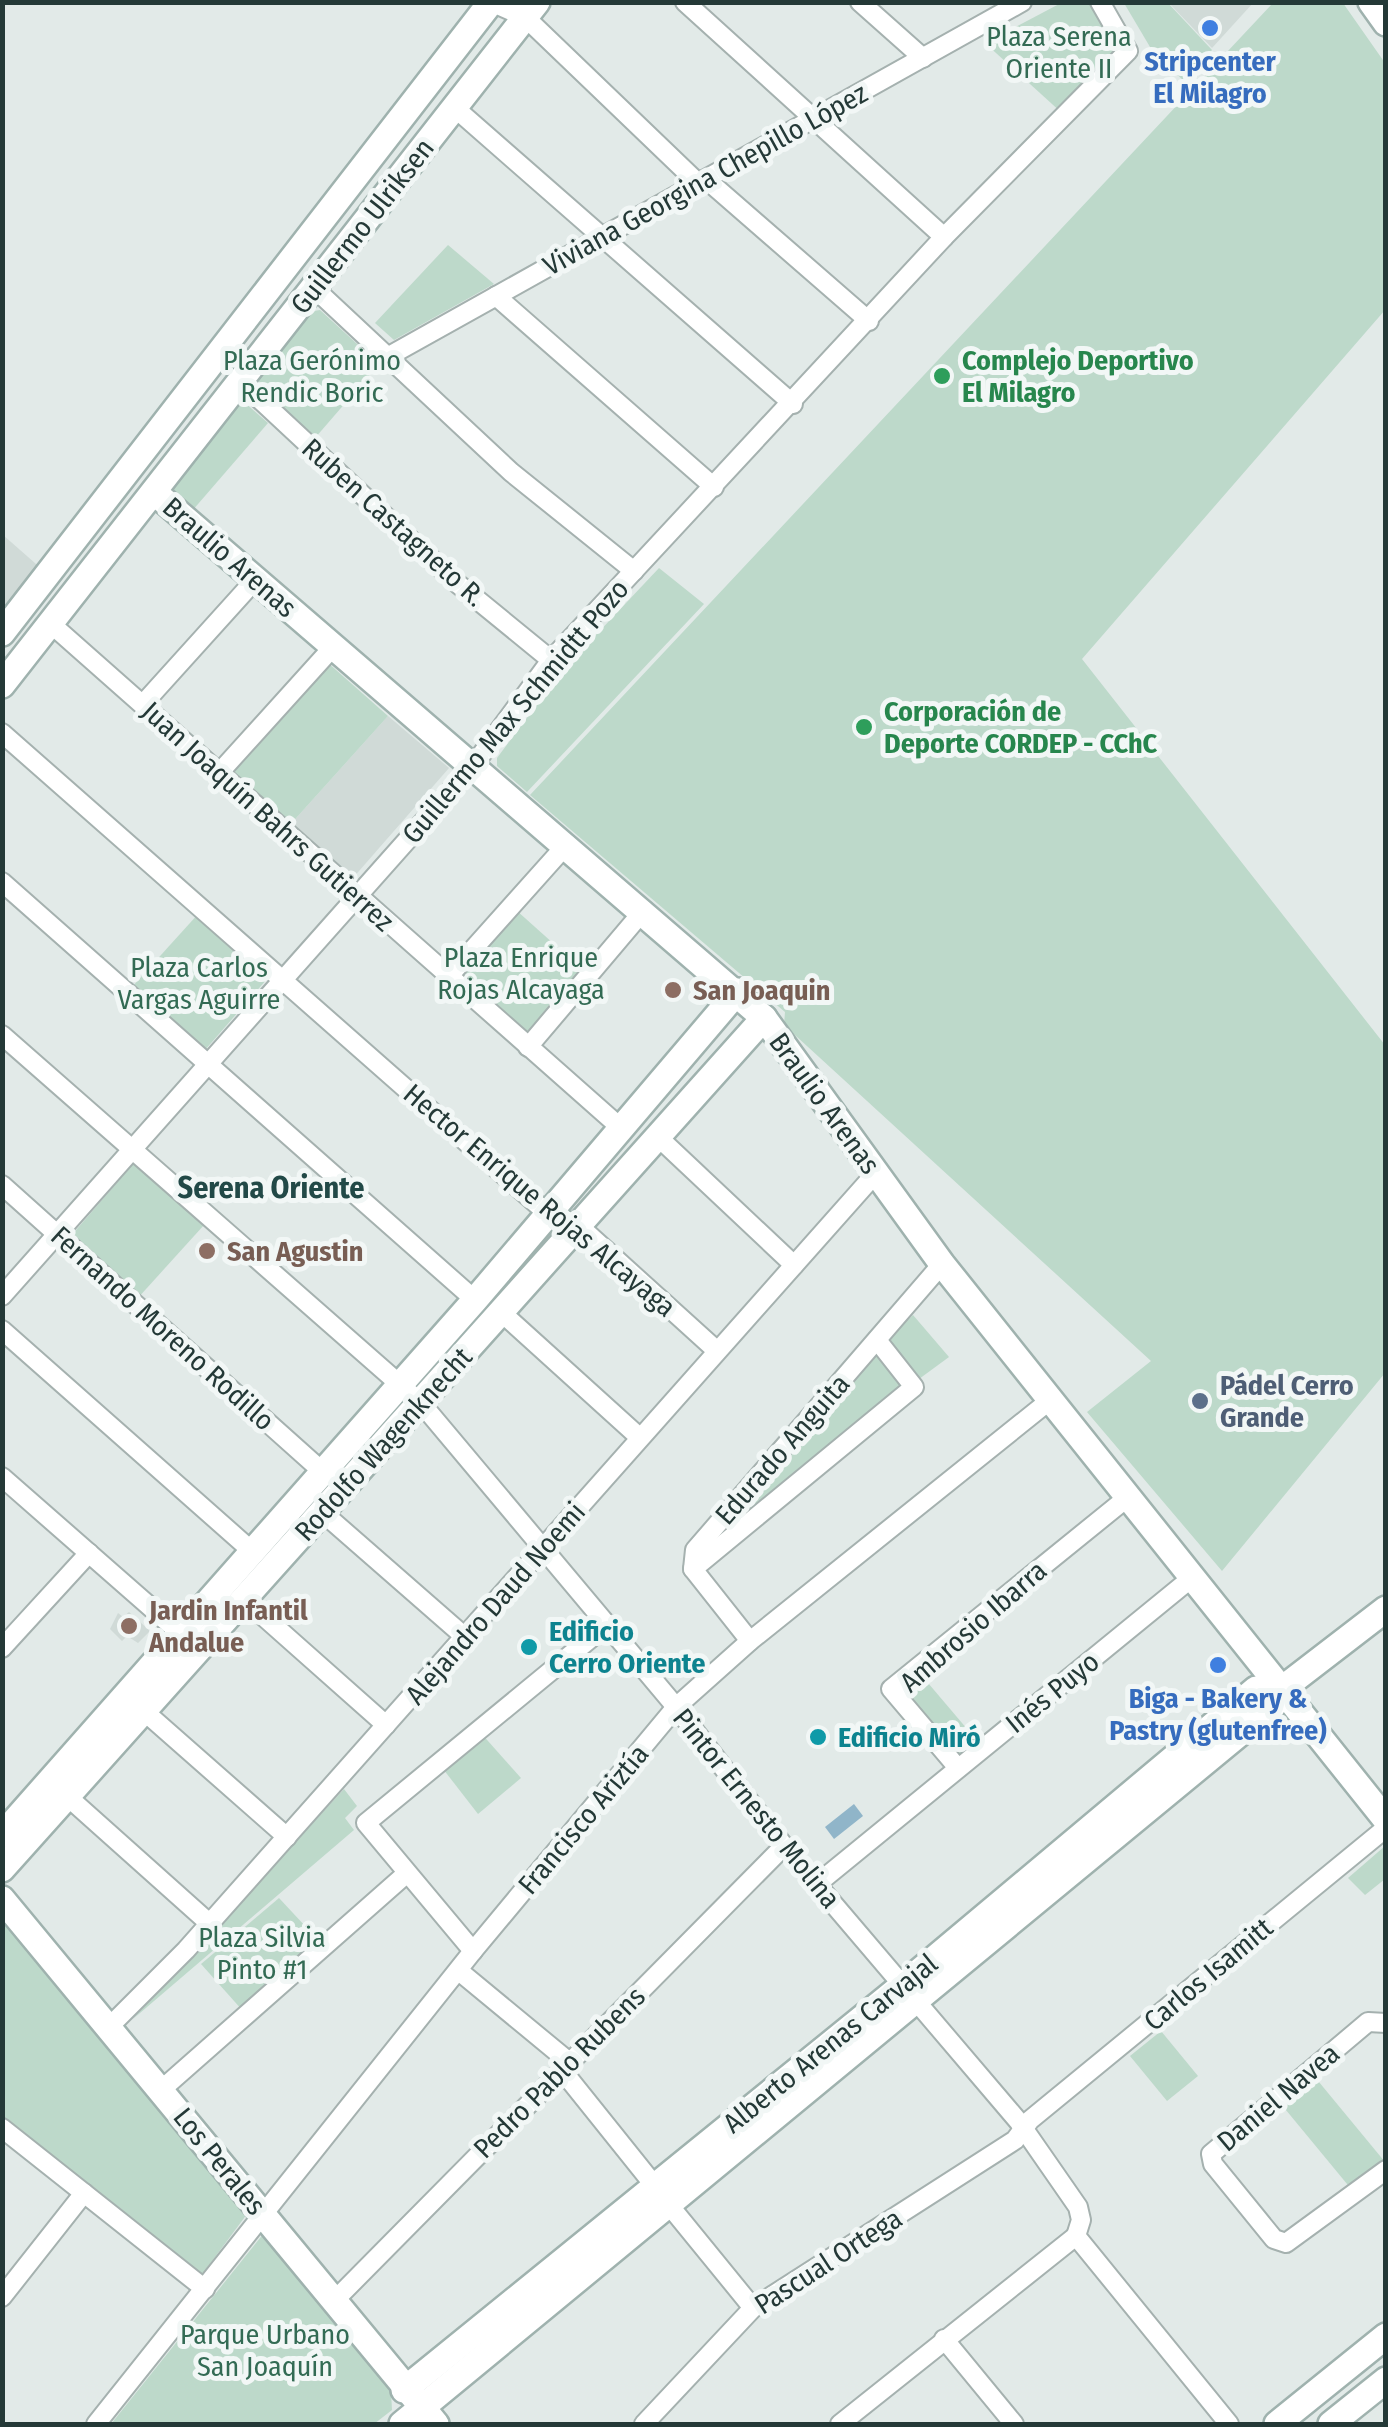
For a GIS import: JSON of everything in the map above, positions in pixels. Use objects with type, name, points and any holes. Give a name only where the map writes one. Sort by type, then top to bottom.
[{"type":"street","points":[[685,2],[944,238]]},
{"type":"street","points":[[860,2],[923,58]]},
{"type":"street","name":"Viviana Georgina Chepillo López","points":[[389,356],[1022,2]]},
{"type":"street","name":"Guillermo Max Schmidtt Pozo","points":[[2,1296],[473,766],[552,660],[944,238],[1128,51],[1100,2]]},
{"type":"street","points":[[1370,2],[1386,22]]},
{"type":"street","points":[[491,3],[531,10],[703,182],[869,321]]},
{"type":"street","name":"Guillermo Ulriksen","points":[[2,633],[491,3]]},
{"type":"street","name":"Guillermo Ulriksen","points":[[2,685],[531,10]]},
{"type":"street","points":[[455,108],[793,404]]},
{"type":"street","points":[[314,288],[512,472],[634,571]]},
{"type":"street","points":[[496,296],[714,486]]},
{"type":"street","name":"Ruben Castagneto R.","points":[[240,382],[458,584],[552,660]]},
{"type":"street","name":"Braulio Arenas","points":[[154,492],[738,991],[764,1018],[875,1174],[1049,1401],[1282,1689],[1381,1803]]},
{"type":"street","points":[[143,704],[255,580]]},
{"type":"street","name":"Juan Joaquín Bahrs Gutierrez","points":[[50,623],[620,1128]]},
{"type":"street","points":[[219,773],[333,647]]},
{"type":"street","name":"Hector Enrique Rojas Alcayaga","points":[[2,733],[547,1213],[578,1225],[716,1350]]},
{"type":"street","points":[[448,976],[567,844]]},
{"type":"street","points":[[2,882],[475,1300]]},
{"type":"street","points":[[528,1047],[644,910]]},
{"type":"street","name":"Rodolfo Wagenknecht","points":[[2,1836],[475,1300],[738,991]]},
{"type":"street","name":"Rodolfo Wagenknecht","points":[[2,1869],[764,1018]]},
{"type":"street","name":"Pintor Ernesto Molina","points":[[2,1035],[421,1403],[676,1706],[784,1846],[1027,2124],[1078,2207],[1076,2236],[1229,2424]]},
{"type":"street","points":[[657,1136],[794,1265]]},
{"type":"street","name":"Alejandro Daud Noemi","points":[[109,2027],[209,1924],[544,1548],[638,1436],[875,1174]]},
{"type":"street","name":"Fernando Moreno Rodillo","points":[[2,1186],[323,1472]]},
{"type":"street","name":"Edurado Anguita","points":[[693,1569],[694,1550],[942,1264]]},
{"type":"street","points":[[501,1312],[638,1436]]},
{"type":"street","points":[[2,1330],[253,1552]]},
{"type":"street","points":[[750,1642],[693,1569],[914,1388],[877,1340]]},
{"type":"street","name":"Francisco Ariztía","points":[[205,2289],[473,1951],[676,1706],[1049,1401]]},
{"type":"street","points":[[4,1481],[180,1633]]},
{"type":"street","name":"Ambrosio Ibarra","points":[[958,1768],[891,1689],[1128,1497]]},
{"type":"street","points":[[322,1512],[465,1637]]},
{"type":"street","points":[[2,1648],[88,1553]]},
{"type":"street","name":"Inés Puyo","points":[[817,1884],[1194,1576]]},
{"type":"street","points":[[244,1598],[386,1726]]},
{"type":"street","name":"Alberto Arenas Carvajal","points":[[404,2390],[662,2195],[1273,1706],[1282,1689],[1386,1609]]},
{"type":"street","points":[[473,1951],[366,1823],[608,1624]]},
{"type":"street","points":[[145,1712],[287,1837]]},
{"type":"street","points":[[68,1797],[209,1924]]},
{"type":"street","name":"Carlos Isamitt","points":[[1027,2124],[1386,1828]]},
{"type":"street","name":"Pedro Pablo Rubens","points":[[336,2300],[784,1846]]},
{"type":"street","points":[[161,2090],[406,1874]]},
{"type":"street","name":"Los Perales","points":[[2,1899],[336,2300],[404,2390],[416,2420]]},
{"type":"street","points":[[459,1971],[564,2065],[753,2308]]},
{"type":"street","name":"Daniel Navea","points":[[1386,2024],[1368,2022],[1210,2154],[1213,2164],[1274,2239],[1286,2243],[1379,2175],[1386,2195]]},
{"type":"street","name":"Pascual Ortega","points":[[644,2424],[753,2308],[1015,2140],[1027,2124]]},
{"type":"street","points":[[2,2128],[205,2289],[96,2424]]},
{"type":"street","points":[[2,2297],[84,2194]]},
{"type":"street","name":"Alberto Arenas Carvajal","points":[[416,2420],[662,2195]]},
{"type":"street","points":[[842,2424],[1076,2236]]},
{"type":"street","points":[[1277,2424],[1386,2336]]},
{"type":"street","points":[[944,2339],[1014,2424]]},
{"type":"street","points":[[1344,2420],[1386,2380]]},
{"type":"shaded area","name":"Stripcenter El Milagro","points":[[1169,3],[1253,3],[1212,48]]},
{"type":"shaded area","points":[[3,535],[44,571],[3,624]]},
{"type":"shaded area","points":[[388,716],[449,768],[352,879],[289,826]]},
{"type":"shaded area","name":"Jardin Infantil Andalue","points":[[129,1612],[150,1631],[138,1643],[127,1636],[122,1641],[110,1629],[118,1613],[123,1617]]},
{"type":"green space","name":"Plaza Serena Oriente II","points":[[1090,2],[1114,44],[1112,56],[1063,114],[985,43],[1061,3]]},
{"type":"green space","points":[[1124,3],[1168,3],[1212,50],[1184,81],[1153,52]]},
{"type":"green space","name":"Corporación de Deporte CORDEP - CChC","points":[[1273,3],[1343,3],[1385,63],[1385,310],[1082,659],[1385,1045],[1385,1373],[1222,1571],[1087,1412],[1151,1361],[784,1025],[785,1012],[530,795]]},
{"type":"green space","points":[[448,245],[494,284],[394,340],[375,323]]},
{"type":"green space","name":"Plaza Gerónimo Rendic Boric","points":[[320,310],[379,364],[315,438],[261,388],[257,376],[308,312]]},
{"type":"green space","points":[[243,401],[268,423],[192,511],[171,489],[235,402]]},
{"type":"green space","points":[[659,568],[704,604],[527,792],[497,766],[497,758],[561,672]]},
{"type":"green space","points":[[327,662],[388,716],[289,826],[228,772]]},
{"type":"green space","name":"Plaza Enrique Rojas Alcayaga","points":[[516,910],[583,970],[527,1036],[459,976]]},
{"type":"green space","name":"Plaza Carlos Vargas Aguirre","points":[[199,913],[267,979],[205,1050],[132,987]]},
{"type":"green space","points":[[133,1164],[204,1225],[137,1299],[70,1237]]},
{"type":"green space","points":[[913,1315],[949,1357],[919,1379],[887,1339]]},
{"type":"green space","points":[[877,1346],[909,1387],[698,1560]]},
{"type":"green space","points":[[917,1670],[979,1743],[959,1760],[898,1687]]},
{"type":"green space","points":[[480,1732],[521,1778],[478,1814],[440,1765]]},
{"type":"green space","points":[[344,1789],[357,1806],[345,1818],[354,1830],[133,2019]]},
{"type":"green space","points":[[1385,1846],[1385,1879],[1365,1895],[1348,1878]]},
{"type":"green space","name":"Plaza Silvia Pinto #1","points":[[279,1898],[320,1942],[243,2011],[201,1964]]},
{"type":"green space","points":[[2,1920],[247,2214],[201,2276],[3,2117]]},
{"type":"green space","points":[[1161,2031],[1198,2076],[1167,2101],[1130,2056]]},
{"type":"green space","points":[[1314,2076],[1385,2162],[1352,2190],[1281,2104]]},
{"type":"green space","name":"Parque Urbano San Joaquín","points":[[264,2233],[391,2392],[392,2410],[374,2424],[111,2424]]},
{"type":"water","points":[[854,1804],[863,1816],[834,1839],[825,1827]]},
{"type":"place","name":"Stripcenter El Milagro","points":[[1210,28]]},
{"type":"place","name":"Complejo Deportivo El Milagro","points":[[942,376]]},
{"type":"place","name":"Corporación de Deporte CORDEP - CChC","points":[[864,727]]},
{"type":"place","name":"San Joaquin","points":[[673,990]]},
{"type":"place","name":"San Agustin","points":[[207,1251]]},
{"type":"place","name":"Pádel Cerro Grande","points":[[1200,1401]]},
{"type":"place","name":"Jardin Infantil Andalue","points":[[129,1626]]},
{"type":"place","name":"Edificio Cerro Oriente","points":[[529,1647]]},
{"type":"place","name":"Biga - Bakery & Pastry (glutenfree)","points":[[1218,1665]]},
{"type":"place","name":"Edificio Miró","points":[[818,1737]]},
{"type":"district","name":"Serena Oriente","points":[[271,1188]]}]
